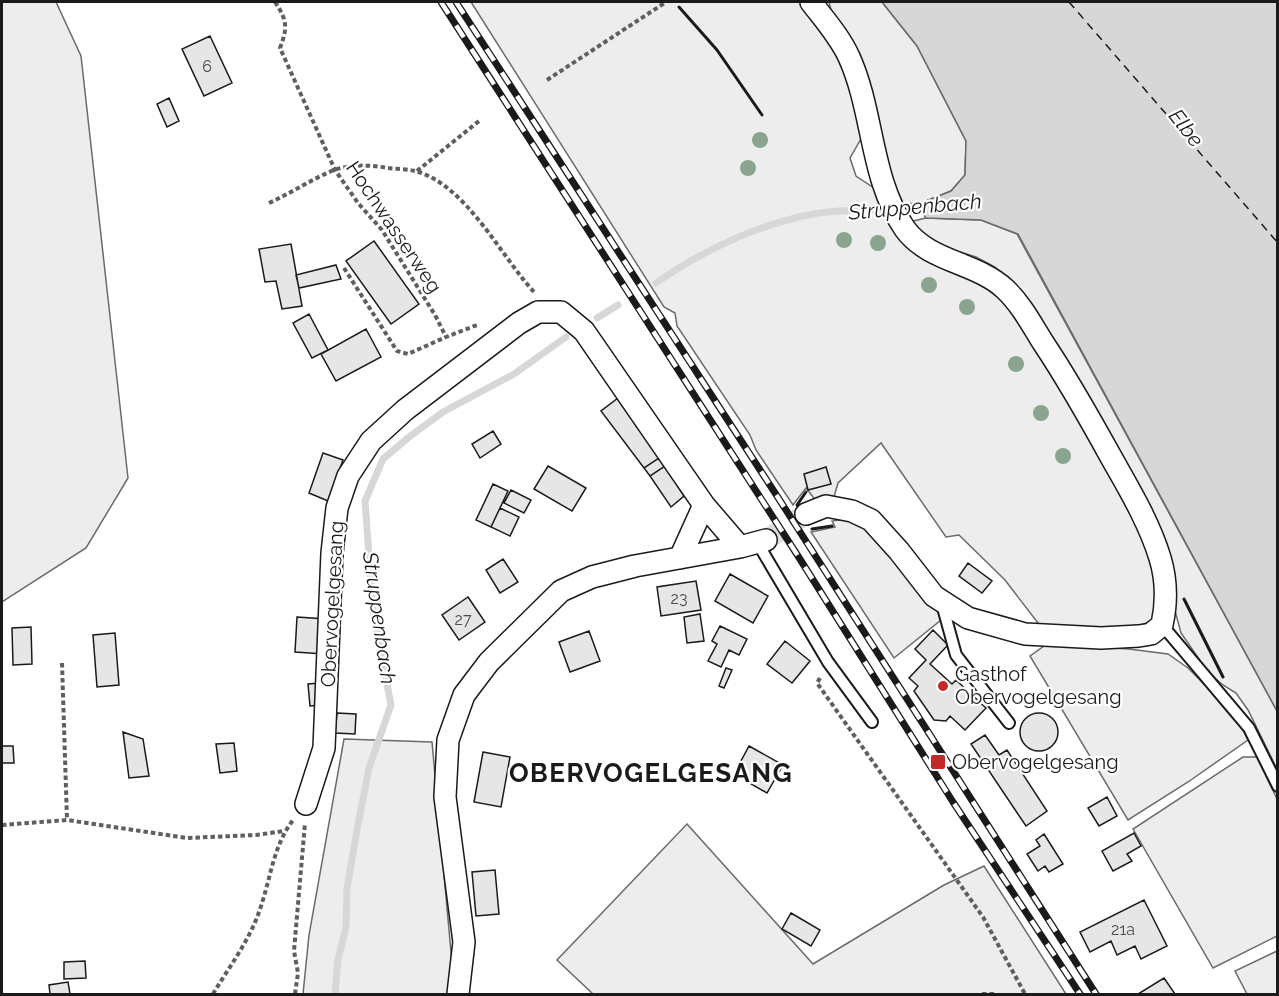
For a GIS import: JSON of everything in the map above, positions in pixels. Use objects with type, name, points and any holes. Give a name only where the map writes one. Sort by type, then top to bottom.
[{"type":"street","points":[[806,514],[826,506],[852,511],[871,520],[934,596],[968,618],[1025,634],[1101,638],[1151,634],[1162,625],[1166,606],[1166,588],[1161,560],[1151,530],[1066,377],[1016,300],[1004,288],[968,265],[924,247],[905,228],[886,189],[865,104],[849,57],[811,2]]},
{"type":"street","name":"Obervogelgesang","points":[[306,804],[324,748],[332,553],[337,508],[348,476],[371,441],[405,410],[519,323],[538,312],[561,312]]},
{"type":"street","points":[[561,312],[590,340],[704,505],[754,543]]},
{"type":"street","points":[[680,558],[704,505]]},
{"type":"street","points":[[458,994],[464,942],[445,797],[448,740],[464,695],[489,662],[561,591],[592,578],[635,566],[754,543]]},
{"type":"lane","points":[[754,543],[828,662],[872,723]]},
{"type":"lane","points":[[941,601],[956,655],[1009,723]]},
{"type":"lane","points":[[1162,625],[1249,728],[1278,786]]},
{"type":"path","name":"Hochwasserweg","points":[[275,2],[284,15],[287,31],[280,48],[335,170],[345,187],[382,230],[435,315],[446,337]]},
{"type":"path","points":[[547,80],[666,2]]},
{"type":"path","points":[[417,171],[478,121]]},
{"type":"path","points":[[269,203],[335,170],[362,164],[417,171],[441,183],[458,197],[492,236],[520,276],[542,300],[561,312]]},
{"type":"path","points":[[344,268],[397,351],[408,354],[478,325]]},
{"type":"path","points":[[828,662],[817,683],[983,917],[1025,994]]},
{"type":"path","points":[[62,663],[67,820]]},
{"type":"path","points":[[295,994],[298,973],[294,951],[306,804]]},
{"type":"path","points":[[2,825],[67,820],[187,838],[256,835],[284,831],[270,869],[261,909],[250,934],[213,994]]},
{"type":"path","points":[[982,994],[996,994]]},
{"type":"shaded area","points":[[2,2],[56,2],[81,56],[128,478],[86,548],[2,602]]},
{"type":"shaded area","points":[[471,2],[801,2],[822,28],[840,59],[857,111],[862,137],[850,158],[856,176],[880,192],[966,275],[1001,297],[1060,382],[1144,535],[1159,594],[1153,620],[1142,625],[1101,628],[1041,627],[1005,580],[959,535],[946,537],[881,443],[838,483],[834,497],[817,502],[806,488],[793,505],[756,450],[750,435],[677,326],[675,313],[664,307]]},
{"type":"shaded area","points":[[829,2],[882,2],[917,46],[966,141],[965,175],[951,191],[921,203],[902,204],[896,196],[857,52],[831,10]]},
{"type":"shaded area","points":[[926,218],[981,220],[1017,234],[1277,711],[1277,769],[1248,710],[1236,693],[1208,672],[1181,633],[1175,611],[1174,588],[1012,284],[995,267],[976,257],[935,244],[909,222]]},
{"type":"shaded area","points":[[845,519],[862,524],[937,610],[941,620],[894,658],[811,532],[835,527],[832,521]]},
{"type":"shaded area","points":[[1047,644],[1168,654],[1188,668],[1217,697],[1244,730],[1248,740],[1128,820],[1030,656]]},
{"type":"shaded area","points":[[344,739],[432,742],[452,963],[448,994],[303,994],[309,935]]},
{"type":"shaded area","points":[[1243,757],[1257,757],[1277,799],[1277,936],[1213,968],[1133,829]]},
{"type":"shaded area","points":[[687,824],[813,964],[944,885],[984,866],[1066,994],[593,994],[557,960]]},
{"type":"shaded area","points":[[1277,951],[1277,994],[1247,994],[1235,971]]},
{"type":"water","name":"Elbe","points":[[882,2],[1277,2],[1277,711],[1018,234],[981,220],[926,218],[920,210],[921,203],[951,191],[965,175],[966,141],[917,46]]},
{"type":"building","points":[[210,36],[232,83],[204,96],[182,49]]},
{"type":"building","points":[[169,98],[179,121],[167,127],[157,104]]},
{"type":"building","points":[[374,241],[419,304],[391,324],[346,261]]},
{"type":"building","points":[[291,244],[302,306],[282,309],[276,281],[265,282],[259,249]]},
{"type":"building","points":[[336,265],[341,279],[299,288],[296,275]]},
{"type":"building","points":[[309,314],[328,350],[312,358],[293,323]]},
{"type":"building","points":[[366,329],[381,357],[336,381],[321,354]]},
{"type":"building","points":[[618,398],[659,458],[644,468],[601,411]]},
{"type":"building","points":[[493,431],[501,444],[480,458],[472,444]]},
{"type":"building","points":[[323,453],[343,460],[328,501],[309,493]]},
{"type":"building","points":[[659,458],[665,466],[650,476],[644,468]]},
{"type":"building","points":[[548,466],[586,488],[572,511],[534,489]]},
{"type":"building","points":[[665,466],[684,496],[671,507],[650,476]]},
{"type":"building","points":[[826,467],[831,484],[808,490],[804,474]]},
{"type":"building","points":[[493,484],[508,491],[491,527],[476,520]]},
{"type":"building","points":[[511,490],[531,500],[524,513],[504,503]]},
{"type":"building","points":[[500,508],[519,517],[510,536],[491,527]]},
{"type":"building","points":[[503,559],[518,582],[500,593],[486,570]]},
{"type":"building","points":[[968,563],[992,581],[982,593],[959,576]]},
{"type":"building","points":[[730,574],[768,596],[753,623],[715,601]]},
{"type":"building","points":[[696,581],[701,610],[661,616],[657,587]]},
{"type":"building","points":[[468,597],[485,622],[459,640],[442,615]]},
{"type":"building","points":[[700,614],[704,641],[687,643],[684,617]]},
{"type":"building","points":[[297,617],[326,619],[324,654],[295,652]]},
{"type":"building","points":[[720,626],[747,639],[739,655],[729,650],[721,667],[708,661],[717,644],[712,641]]},
{"type":"building","points":[[31,627],[32,664],[13,665],[12,628]]},
{"type":"building","points":[[933,630],[948,645],[930,664],[952,684],[956,680],[986,708],[965,730],[950,716],[946,721],[934,720],[914,691],[918,686],[909,678],[926,660],[915,649]]},
{"type":"building","points":[[589,631],[600,661],[570,672],[559,642]]},
{"type":"building","points":[[115,633],[119,685],[97,687],[93,635]]},
{"type":"building","points":[[785,641],[810,661],[792,683],[767,664]]},
{"type":"building","points":[[726,668],[732,670],[724,688],[719,686]]},
{"type":"building","points":[[320,683],[321,705],[310,706],[308,684]]},
{"type":"building","points":[[337,713],[356,714],[355,734],[335,733]]},
{"type":"building","points":[[1039,713],[1053,718],[1058,732],[1053,746],[1039,751],[1025,746],[1020,732],[1025,718]]},
{"type":"building","points":[[123,732],[143,739],[149,776],[129,778]]},
{"type":"building","points":[[985,735],[999,755],[1007,750],[1047,811],[1026,826],[971,744]]},
{"type":"building","points":[[234,743],[237,771],[220,773],[216,744]]},
{"type":"building","points":[[2,746],[13,746],[14,763],[2,763]]},
{"type":"building","points":[[749,746],[783,765],[767,793],[734,774]]},
{"type":"building","points":[[483,752],[510,757],[501,807],[474,802]]},
{"type":"building","points":[[1107,797],[1117,816],[1099,826],[1088,808]]},
{"type":"building","points":[[1134,833],[1141,846],[1127,854],[1132,861],[1113,871],[1102,851]]},
{"type":"building","points":[[1044,834],[1063,864],[1049,872],[1045,866],[1038,871],[1027,854],[1040,846],[1036,840]]},
{"type":"building","points":[[495,870],[499,914],[476,916],[472,872]]},
{"type":"building","points":[[1144,900],[1167,946],[1141,959],[1135,946],[1117,955],[1111,941],[1090,952],[1080,932]]},
{"type":"building","points":[[791,913],[820,930],[811,946],[782,929]]},
{"type":"building","points":[[85,961],[86,978],[64,979],[64,962]]},
{"type":"building","points":[[1164,978],[1175,994],[1138,994]]},
{"type":"building","points":[[68,982],[70,994],[50,994],[49,985]]},
{"type":"waterway","name":"Struppenbach","points":[[656,283],[697,257],[742,235],[790,219],[837,211],[929,208]]},
{"type":"waterway","name":"Struppenbach","points":[[597,318],[618,305]]},
{"type":"waterway","name":"Struppenbach","points":[[335,994],[338,960],[346,927],[347,888],[369,768],[391,705],[373,611],[365,501],[383,459],[409,437],[443,412],[514,374],[566,337]]},
{"type":"ferry route","points":[[1069,2],[1278,243]]},
{"type":"tunnel","points":[[766,540],[806,514]]},
{"type":"railway","points":[[441,2],[798,556],[953,802],[1080,994]]},
{"type":"railway","points":[[456,2],[777,496],[1096,994]]},
{"type":"wall","points":[[679,7],[717,50],[762,115]]},
{"type":"wall","points":[[797,505],[806,492]]},
{"type":"wall","points":[[812,529],[832,526]]},
{"type":"wall","points":[[1184,599],[1223,677]]},
{"type":"place","name":"Gasthof Obervogelgesang","points":[[943,686]]},
{"type":"place","name":"Obervogelgesang","points":[[938,762]]},
{"type":"district","name":"OBERVOGELGESANG","points":[[651,773]]}]
